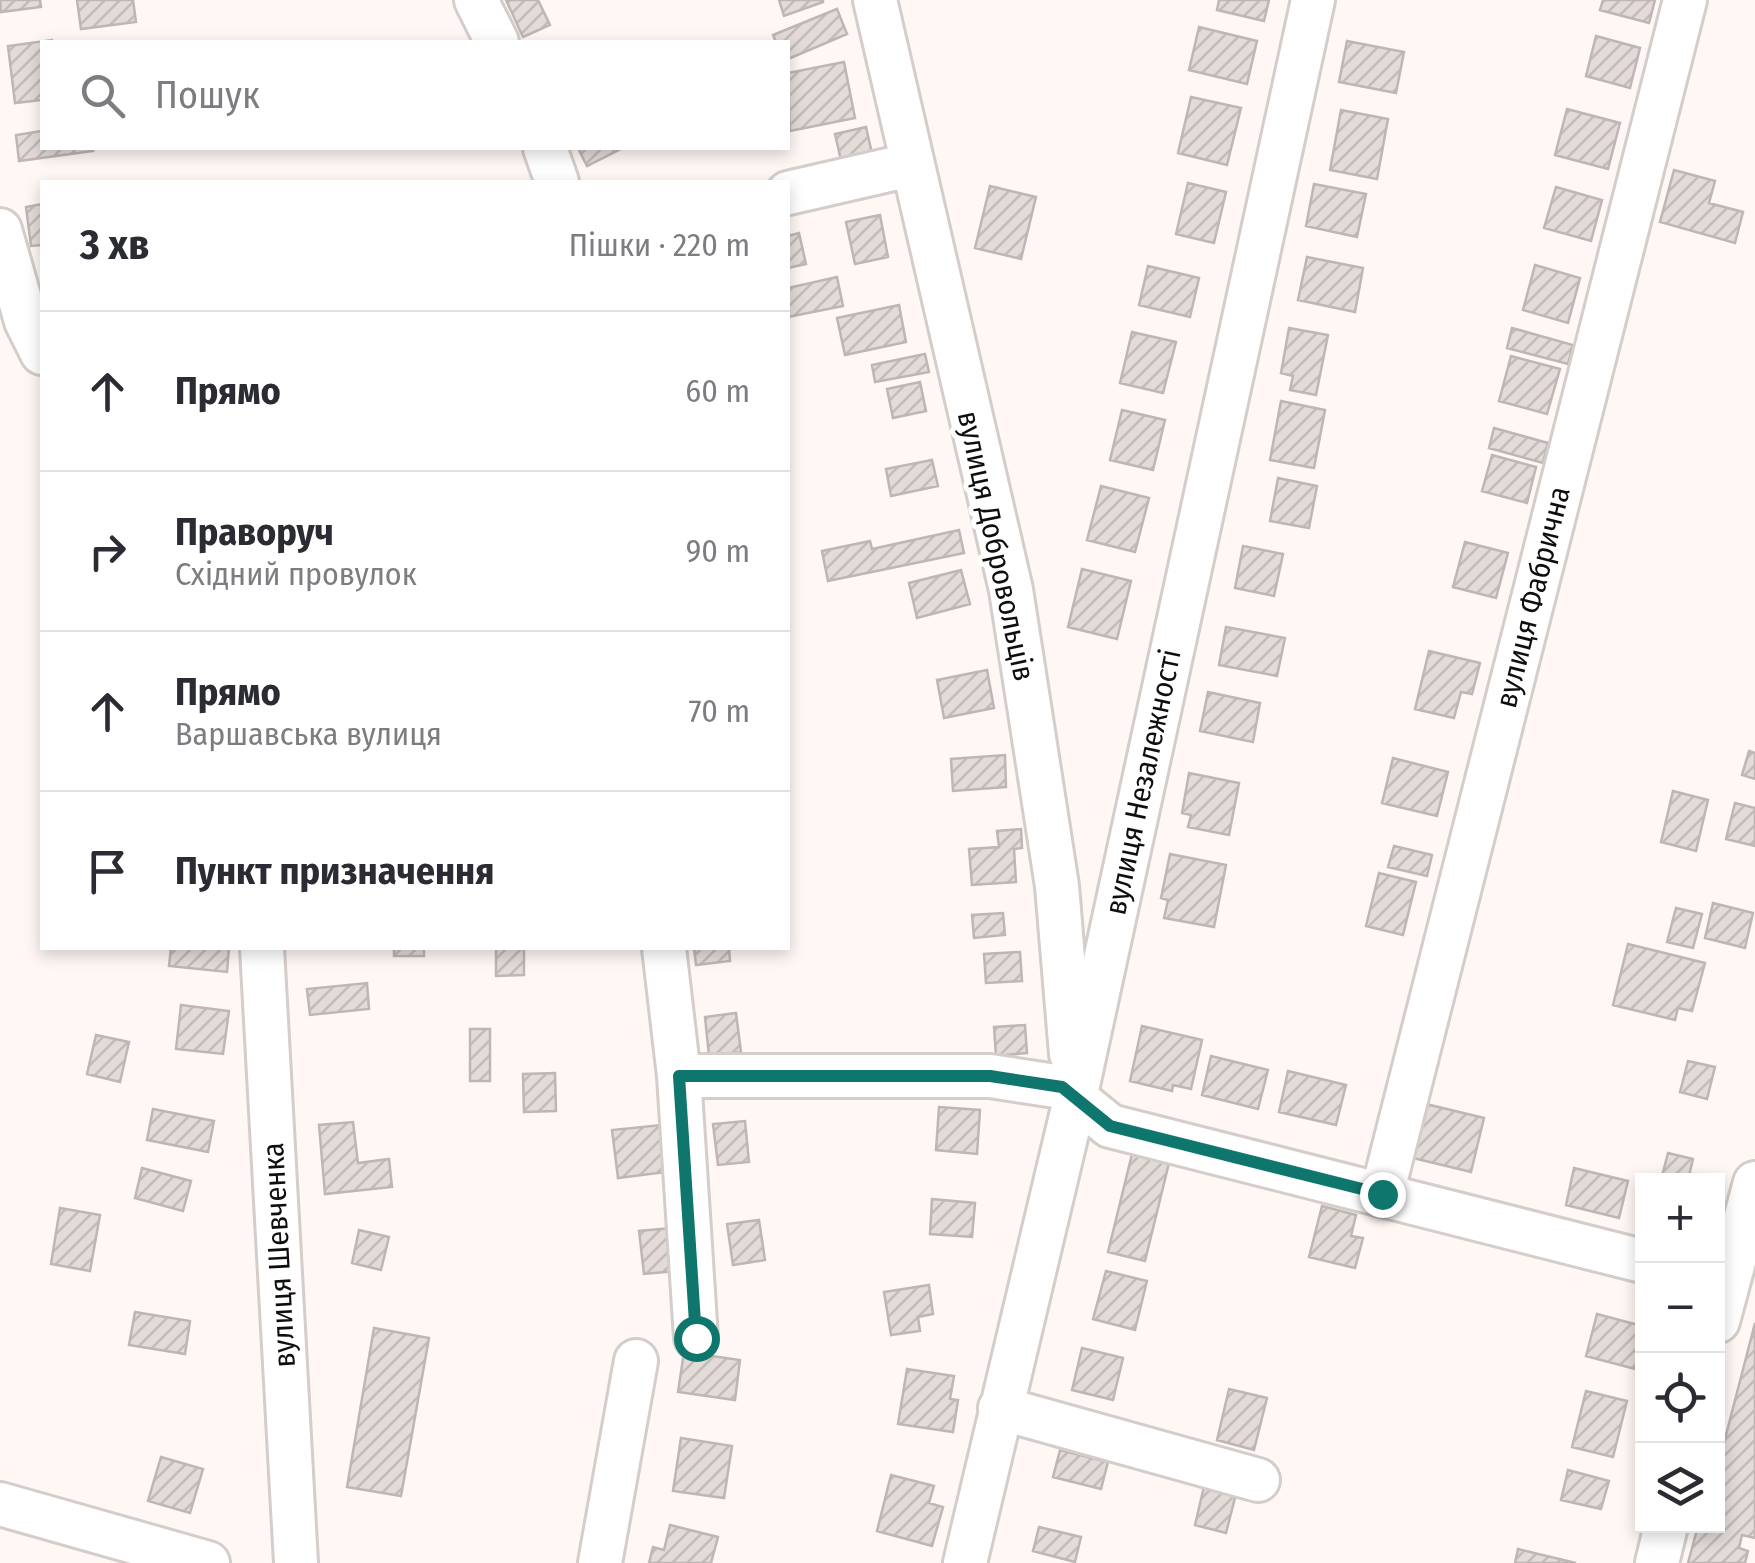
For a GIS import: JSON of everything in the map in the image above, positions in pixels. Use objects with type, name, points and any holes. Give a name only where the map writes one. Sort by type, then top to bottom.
[{"type":"street","points":[[476,0],[496,40]]},
{"type":"street","name":"вулиця Добровольців","points":[[875,0],[1011,590],[1058,886],[1075,1099]]},
{"type":"street","name":"вулиця Незалежності","points":[[965,1563],[1075,1099],[1313,0]]},
{"type":"street","name":"вулиця Фабрична","points":[[1382,1194],[1684,0]]},
{"type":"street","points":[[545,150],[557,180]]},
{"type":"street","points":[[790,193],[910,165]]},
{"type":"street","points":[[0,230],[26,322],[40,349]]},
{"type":"street","name":"вулиця Шевченка","points":[[262,950],[296,1563]]},
{"type":"street","points":[[664,950],[679,1076],[696,1338]]},
{"type":"street","points":[[679,1076],[990,1076],[1062,1087],[1110,1126],[1635,1260]]},
{"type":"street","points":[[1729,1294],[1755,1183]]},
{"type":"street","points":[[600,1563],[636,1361]]},
{"type":"street","points":[[1000,1408],[1258,1480]]},
{"type":"street","points":[[0,1504],[208,1563]]},
{"type":"street","points":[[1657,1563],[1664,1533]]},
{"type":"building","points":[[0,0],[40,0],[41,7],[1,12]]},
{"type":"building","points":[[77,0],[133,0],[136,22],[81,29]]},
{"type":"building","points":[[506,0],[538,0],[550,25],[523,37]]},
{"type":"building","points":[[779,0],[823,0],[823,2],[784,16]]},
{"type":"building","points":[[1219,0],[1269,0],[1264,21],[1217,10]]},
{"type":"building","points":[[1603,0],[1655,0],[1649,23],[1600,10]]},
{"type":"building","points":[[837,9],[847,34],[790,58],[790,40],[775,40],[773,35]]},
{"type":"building","points":[[1199,27],[1257,41],[1247,84],[1189,70]]},
{"type":"building","points":[[1596,36],[1640,48],[1630,88],[1586,76]]},
{"type":"building","points":[[1347,41],[1404,52],[1396,93],[1339,82]]},
{"type":"building","points":[[40,42],[40,100],[15,103],[8,46]]},
{"type":"building","points":[[844,62],[855,118],[790,131],[790,73]]},
{"type":"building","points":[[1191,97],[1241,108],[1227,165],[1178,153]]},
{"type":"building","points":[[1567,109],[1620,123],[1608,169],[1555,155]]},
{"type":"building","points":[[1341,110],[1388,119],[1377,179],[1330,170]]},
{"type":"building","points":[[866,127],[873,158],[842,165],[835,134]]},
{"type":"building","points":[[40,131],[40,150],[93,151],[19,161],[16,135]]},
{"type":"building","points":[[579,150],[619,150],[587,166]]},
{"type":"building","points":[[1674,170],[1715,181],[1709,203],[1743,212],[1735,243],[1660,222]]},
{"type":"building","points":[[1188,183],[1226,192],[1214,243],[1176,234]]},
{"type":"building","points":[[1314,184],[1366,194],[1357,237],[1306,226]]},
{"type":"building","points":[[990,186],[1036,197],[1021,259],[975,248]]},
{"type":"building","points":[[1556,187],[1602,200],[1591,241],[1544,228]]},
{"type":"building","points":[[40,204],[40,245],[31,246],[26,207]]},
{"type":"building","points":[[880,215],[888,257],[855,264],[846,222]]},
{"type":"building","points":[[799,233],[806,264],[790,268],[790,235]]},
{"type":"building","points":[[1307,257],[1363,268],[1355,312],[1298,300]]},
{"type":"building","points":[[1535,265],[1580,278],[1568,323],[1523,310]]},
{"type":"building","points":[[1148,266],[1199,278],[1190,317],[1139,305]]},
{"type":"building","points":[[837,277],[843,306],[790,317],[790,288]]},
{"type":"building","points":[[899,305],[906,342],[845,355],[837,318]]},
{"type":"building","points":[[1289,328],[1328,335],[1316,395],[1290,390],[1293,376],[1281,373]]},
{"type":"building","points":[[1512,328],[1573,345],[1568,364],[1507,348]]},
{"type":"building","points":[[1132,332],[1176,342],[1163,393],[1120,383]]},
{"type":"building","points":[[925,354],[929,372],[875,382],[872,365]]},
{"type":"building","points":[[1511,356],[1560,369],[1547,414],[1499,401]]},
{"type":"building","points":[[920,382],[926,411],[893,418],[887,389]]},
{"type":"building","points":[[1281,401],[1325,410],[1314,468],[1270,460]]},
{"type":"building","points":[[1122,410],[1165,420],[1153,470],[1110,460]]},
{"type":"building","points":[[1494,428],[1548,443],[1543,463],[1489,448]]},
{"type":"building","points":[[1492,455],[1536,467],[1527,503],[1482,491]]},
{"type":"building","points":[[932,460],[938,486],[891,496],[886,469]]},
{"type":"building","points":[[1278,478],[1317,486],[1309,528],[1270,521]]},
{"type":"building","points":[[1101,486],[1149,498],[1135,552],[1087,540]]},
{"type":"building","points":[[959,530],[964,553],[828,581],[822,551],[870,541],[872,549]]},
{"type":"building","points":[[1465,542],[1508,553],[1496,598],[1453,587]]},
{"type":"building","points":[[1243,546],[1283,554],[1274,596],[1235,588]]},
{"type":"building","points":[[1082,569],[1131,581],[1117,639],[1068,627]]},
{"type":"building","points":[[961,570],[970,604],[917,618],[909,583]]},
{"type":"building","points":[[1226,627],[1285,638],[1277,676],[1219,665]]},
{"type":"building","points":[[1429,651],[1480,663],[1472,694],[1461,692],[1454,718],[1415,709]]},
{"type":"building","points":[[987,670],[994,708],[944,718],[937,680]]},
{"type":"building","points":[[1208,692],[1260,703],[1253,742],[1200,731]]},
{"type":"building","points":[[1749,751],[1755,753],[1755,779],[1742,775]]},
{"type":"building","points":[[1005,755],[1006,787],[953,791],[951,759]]},
{"type":"building","points":[[1393,758],[1448,772],[1437,816],[1382,803]]},
{"type":"building","points":[[1189,773],[1239,783],[1229,835],[1188,827],[1191,815],[1182,813]]},
{"type":"building","points":[[1673,791],[1708,800],[1696,851],[1661,842]]},
{"type":"building","points":[[1735,803],[1755,808],[1755,846],[1726,839]]},
{"type":"building","points":[[1021,829],[1022,848],[1014,849],[1016,882],[972,885],[969,849],[999,847],[997,831]]},
{"type":"building","points":[[1394,846],[1432,855],[1427,876],[1388,867]]},
{"type":"building","points":[[1170,854],[1226,865],[1214,927],[1164,918],[1168,900],[1161,898]]},
{"type":"building","points":[[1379,873],[1416,882],[1403,935],[1366,926]]},
{"type":"building","points":[[1713,903],[1753,913],[1745,948],[1705,938]]},
{"type":"building","points":[[1676,908],[1702,914],[1693,948],[1667,942]]},
{"type":"building","points":[[1003,913],[1005,935],[974,938],[972,915]]},
{"type":"building","points":[[1628,944],[1705,963],[1692,1011],[1678,1008],[1675,1020],[1613,1005]]},
{"type":"building","points":[[171,950],[229,950],[227,972],[169,966]]},
{"type":"building","points":[[394,950],[424,950],[424,956],[394,956]]},
{"type":"building","points":[[496,950],[524,950],[524,975],[496,976]]},
{"type":"building","points":[[694,950],[729,950],[730,961],[696,965]]},
{"type":"building","points":[[1020,952],[1022,981],[986,983],[984,954]]},
{"type":"building","points":[[367,983],[369,1009],[310,1015],[307,989]]},
{"type":"building","points":[[181,1005],[229,1011],[223,1054],[176,1049]]},
{"type":"building","points":[[736,1013],[741,1052],[709,1056],[705,1017]]},
{"type":"building","points":[[1025,1025],[1027,1053],[996,1056],[994,1027]]},
{"type":"building","points":[[1142,1026],[1202,1040],[1191,1089],[1173,1085],[1172,1091],[1130,1081]]},
{"type":"building","points":[[470,1029],[490,1029],[490,1081],[470,1081]]},
{"type":"building","points":[[96,1035],[129,1042],[120,1082],[87,1074]]},
{"type":"building","points":[[1211,1056],[1268,1070],[1258,1109],[1202,1095]]},
{"type":"building","points":[[1688,1061],[1715,1067],[1707,1099],[1680,1092]]},
{"type":"building","points":[[1288,1071],[1346,1085],[1336,1125],[1279,1112]]},
{"type":"building","points":[[555,1073],[556,1111],[524,1112],[523,1074]]},
{"type":"building","points":[[1422,1103],[1484,1118],[1471,1172],[1409,1157]]},
{"type":"building","points":[[939,1107],[980,1110],[977,1154],[936,1150]]},
{"type":"building","points":[[153,1109],[214,1121],[208,1152],[147,1140]]},
{"type":"building","points":[[745,1121],[749,1162],[718,1165],[713,1124]]},
{"type":"building","points":[[353,1122],[358,1163],[389,1159],[392,1187],[325,1194],[319,1125]]},
{"type":"building","points":[[661,1125],[666,1172],[618,1178],[612,1130]]},
{"type":"building","points":[[1133,1150],[1170,1159],[1145,1261],[1108,1252]]},
{"type":"building","points":[[1668,1153],[1693,1159],[1690,1173],[1663,1173]]},
{"type":"building","points":[[142,1168],[191,1181],[183,1211],[135,1198]]},
{"type":"building","points":[[1574,1168],[1628,1181],[1619,1218],[1566,1205]]},
{"type":"building","points":[[932,1199],[975,1203],[972,1237],[930,1234]]},
{"type":"building","points":[[1322,1206],[1356,1215],[1351,1236],[1363,1238],[1355,1268],[1309,1257]]},
{"type":"building","points":[[60,1208],[100,1215],[90,1271],[51,1264]]},
{"type":"building","points":[[759,1220],[765,1260],[733,1265],[727,1224]]},
{"type":"building","points":[[671,1228],[676,1271],[644,1274],[639,1231]]},
{"type":"building","points":[[359,1230],[389,1237],[381,1270],[352,1263]]},
{"type":"building","points":[[1106,1271],[1147,1281],[1135,1330],[1093,1319]]},
{"type":"building","points":[[929,1285],[933,1314],[918,1317],[920,1331],[891,1335],[884,1292]]},
{"type":"building","points":[[135,1312],[190,1321],[185,1354],[129,1345]]},
{"type":"building","points":[[1597,1314],[1635,1324],[1635,1369],[1586,1356]]},
{"type":"building","points":[[1755,1323],[1755,1538],[1742,1535],[1739,1548],[1748,1551],[1745,1563],[1688,1563],[1696,1533],[1725,1533],[1725,1439]]},
{"type":"building","points":[[374,1328],[429,1338],[401,1496],[347,1487]]},
{"type":"building","points":[[1082,1348],[1123,1358],[1113,1400],[1072,1390]]},
{"type":"building","points":[[684,1352],[740,1360],[735,1400],[678,1392]]},
{"type":"building","points":[[907,1369],[954,1376],[950,1399],[958,1400],[953,1432],[898,1424]]},
{"type":"building","points":[[1229,1389],[1267,1398],[1254,1450],[1217,1440]]},
{"type":"building","points":[[1586,1391],[1627,1401],[1613,1457],[1572,1447]]},
{"type":"building","points":[[681,1438],[732,1446],[724,1498],[673,1491]]},
{"type":"building","points":[[1060,1450],[1108,1462],[1101,1489],[1053,1477]]},
{"type":"building","points":[[161,1457],[203,1469],[190,1513],[148,1501]]},
{"type":"building","points":[[1568,1470],[1609,1481],[1601,1509],[1561,1500]]},
{"type":"building","points":[[891,1475],[934,1486],[929,1503],[943,1507],[932,1546],[877,1531]]},
{"type":"building","points":[[1205,1482],[1237,1490],[1226,1533],[1195,1525]]},
{"type":"building","points":[[670,1525],[718,1537],[711,1563],[649,1563],[653,1547],[664,1550]]},
{"type":"building","points":[[1039,1527],[1081,1537],[1075,1562],[1033,1551]]},
{"type":"building","points":[[1518,1549],[1576,1563],[1515,1563]]},
{"type":"route","points":[[696,1338],[679,1076],[990,1076],[1038,1081],[1062,1087],[1110,1126],[1382,1194]]}]
